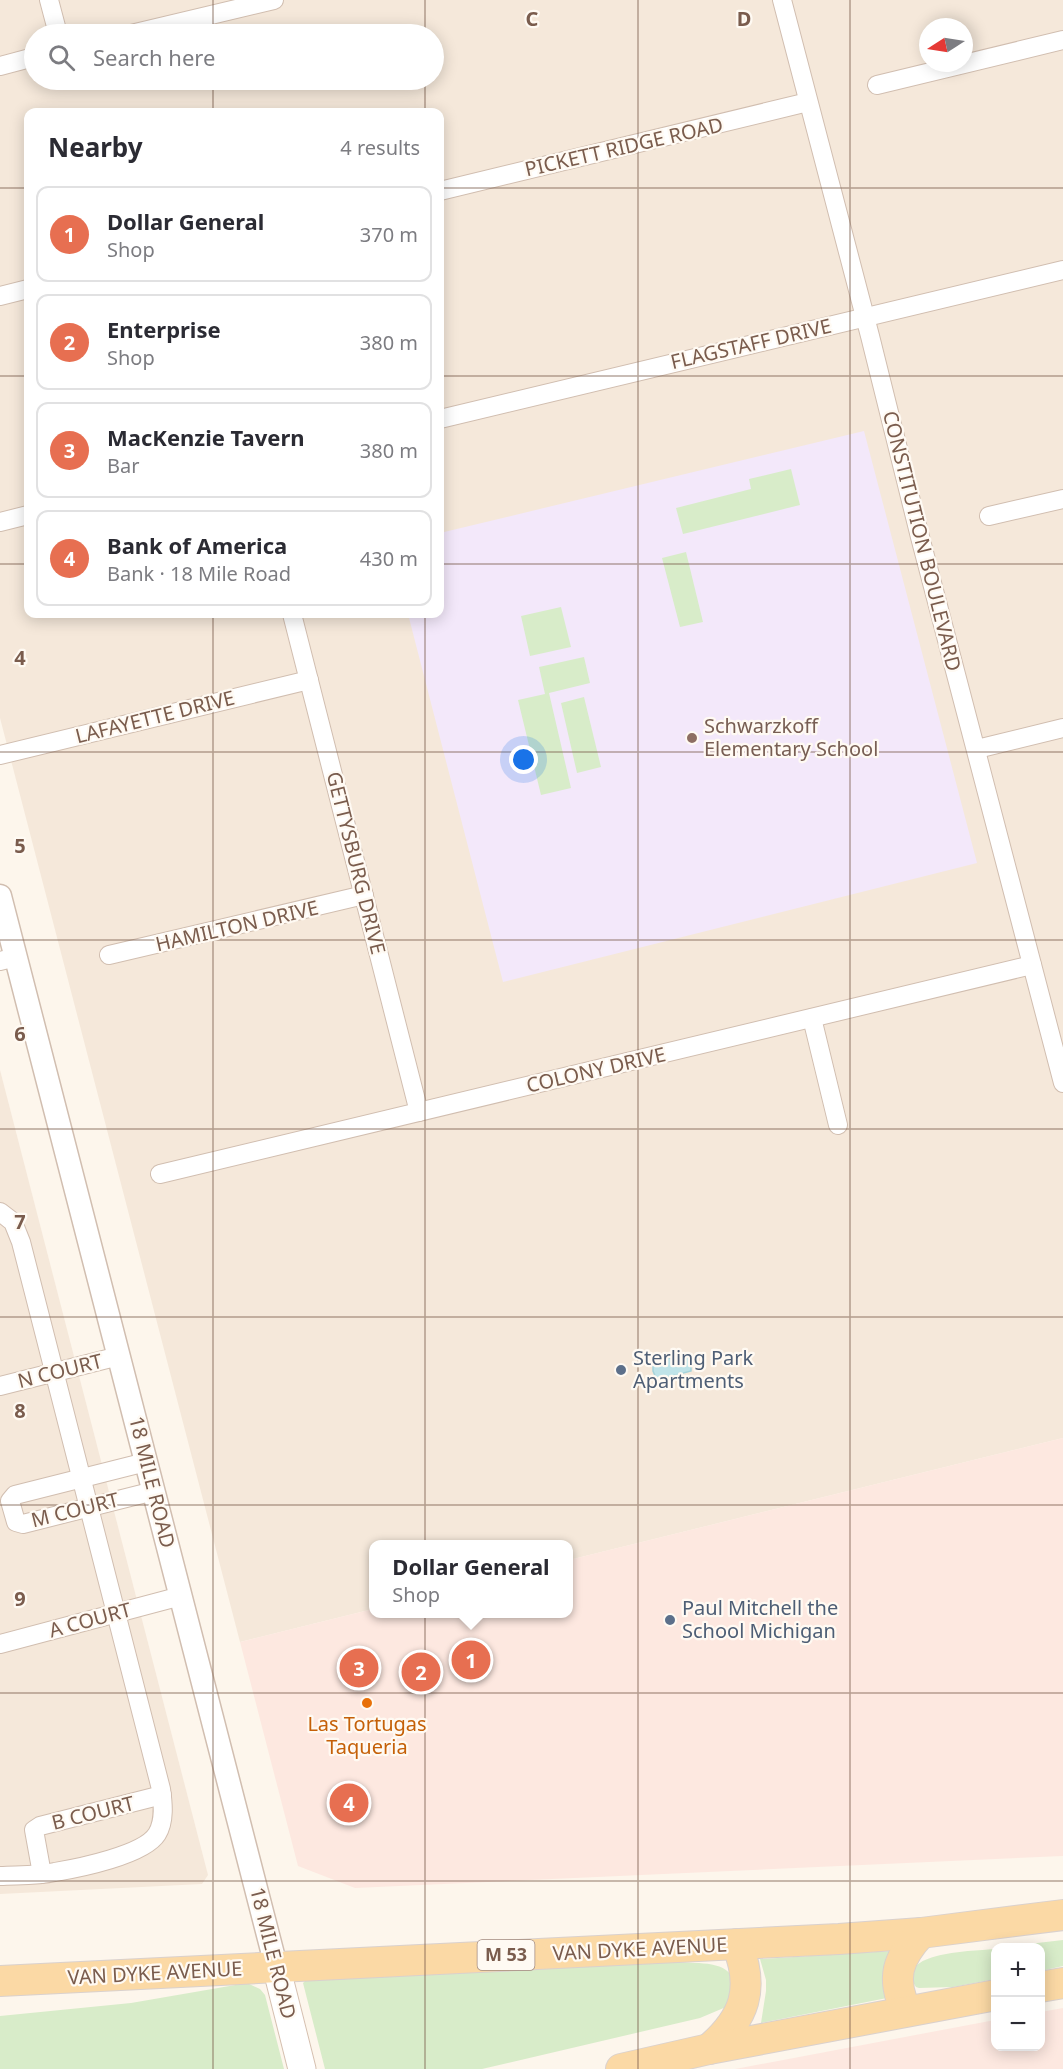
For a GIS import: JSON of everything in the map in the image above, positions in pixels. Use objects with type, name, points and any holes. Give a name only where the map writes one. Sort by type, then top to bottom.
[{"type":"main road","name":"VAN DYKE AVENUE","points":[[0,1981],[921,1933],[1063,1915]]},
{"type":"main road","points":[[906,2011],[897,1988],[897,1974],[907,1948],[921,1933]]},
{"type":"main road","points":[[709,2049],[726,2035],[742,2009],[746,1994],[744,1967],[737,1944]]},
{"type":"main road","name":"18 MILE ROAD","points":[[276,1966],[303,2069]]},
{"type":"main road","points":[[1045,1986],[1063,1983]]},
{"type":"main road","points":[[621,2069],[709,2049],[991,1996]]},
{"type":"street","points":[[49,0],[55,24]]},
{"type":"street","points":[[173,24],[274,0]]},
{"type":"street","name":"CONSTITUTION BOULEVARD","points":[[782,0],[1063,1083]]},
{"type":"street","points":[[877,85],[1063,40]]},
{"type":"street","points":[[0,66],[24,60]]},
{"type":"street","name":"PICKETT RIDGE ROAD","points":[[444,190],[808,102]]},
{"type":"street","name":"FLAGSTAFF DRIVE","points":[[444,418],[1063,270]]},
{"type":"street","points":[[0,296],[24,290]]},
{"type":"street","points":[[989,516],[1063,499]]},
{"type":"street","points":[[0,522],[24,516]]},
{"type":"street","name":"GETTYSBURG DRIVE","points":[[293,618],[419,1112]]},
{"type":"street","name":"LAFAYETTE DRIVE","points":[[0,755],[309,680]]},
{"type":"street","points":[[977,749],[1063,728]]},
{"type":"street","name":"HAMILTON DRIVE","points":[[109,956],[364,895]]},
{"type":"street","name":"18 MILE ROAD","points":[[0,896],[8,959],[119,1356],[276,1966]]},
{"type":"street","name":"COLONY DRIVE","points":[[160,1174],[1032,965]]},
{"type":"street","points":[[812,1018],[838,1125]]},
{"type":"street","points":[[0,1212],[13,1222],[16,1228],[162,1795],[163,1813],[157,1835],[140,1849],[78,1867],[42,1874],[0,1876]]},
{"type":"street","name":"N COURT","points":[[0,1386],[119,1356]]},
{"type":"street","name":"M COURT","points":[[146,1462],[15,1495],[10,1501],[16,1522],[23,1524],[154,1491]]},
{"type":"street","name":"A COURT","points":[[0,1644],[181,1596]]},
{"type":"street","name":"B COURT","points":[[42,1874],[34,1830],[40,1826],[162,1795]]},
{"type":"shaded area","points":[[0,0],[1063,0],[1063,1438],[573,1559],[573,1540],[369,1540],[369,1610],[240,1642],[0,718]]},
{"type":"shaded area","name":"Schwarzkoff Elementary School","points":[[864,431],[977,863],[503,982],[409,618],[444,618],[444,532]]},
{"type":"shaded area","points":[[0,1070],[208,1875],[202,1884],[0,1894]]},
{"type":"shaded area","points":[[1063,1438],[1063,1856],[355,1888],[298,1866],[240,1642],[369,1610],[369,1618],[573,1618],[573,1559]]},
{"type":"shaded area","points":[[1063,2008],[1063,2069],[735,2069],[991,2021],[991,2051],[1045,2051],[1045,2011]]},
{"type":"green space","points":[[791,469],[800,505],[683,534],[676,508],[751,489],[749,479]]},
{"type":"green space","points":[[686,552],[703,622],[680,627],[662,558]]},
{"type":"green space","points":[[561,607],[571,647],[530,656],[521,616]]},
{"type":"green space","points":[[584,657],[590,683],[549,693],[571,788],[541,795],[518,700],[545,694],[539,667]]},
{"type":"green space","points":[[584,697],[601,767],[577,773],[561,703]]},
{"type":"green space","points":[[1063,1940],[1063,1966],[1045,1970],[1045,1943],[1038,1943]]},
{"type":"green space","points":[[991,1949],[991,1980],[953,1987],[916,1987],[912,1975],[916,1966],[940,1955]]},
{"type":"green space","points":[[891,1951],[887,1998],[761,2023],[766,1980],[760,1959]]},
{"type":"green space","points":[[679,1962],[712,1964],[726,1970],[734,1982],[726,2007],[700,2018],[482,2069],[325,2069],[303,1983],[306,1980]]},
{"type":"green space","points":[[247,1983],[260,1989],[265,1995],[284,2069],[0,2069],[0,2016],[131,2003]]},
{"type":"water","points":[[687,1354],[691,1362],[691,1371],[657,1380],[653,1371],[653,1362]]},
{"type":"place","name":"Schwarzkoff Elementary School","points":[[692,738]]},
{"type":"place","name":"Sterling Park Apartments","points":[[621,1370]]},
{"type":"place","name":"Paul Mitchell the School Michigan","points":[[670,1620]]},
{"type":"place","name":"Dollar General","points":[[471,1660]]},
{"type":"place","name":"MacKenzie Tavern","points":[[359,1668]]},
{"type":"place","name":"Enterprise","points":[[421,1672]]},
{"type":"place","name":"Las Tortugas Taqueria","points":[[367,1703]]},
{"type":"place","name":"Bank of America","points":[[349,1803]]}]
